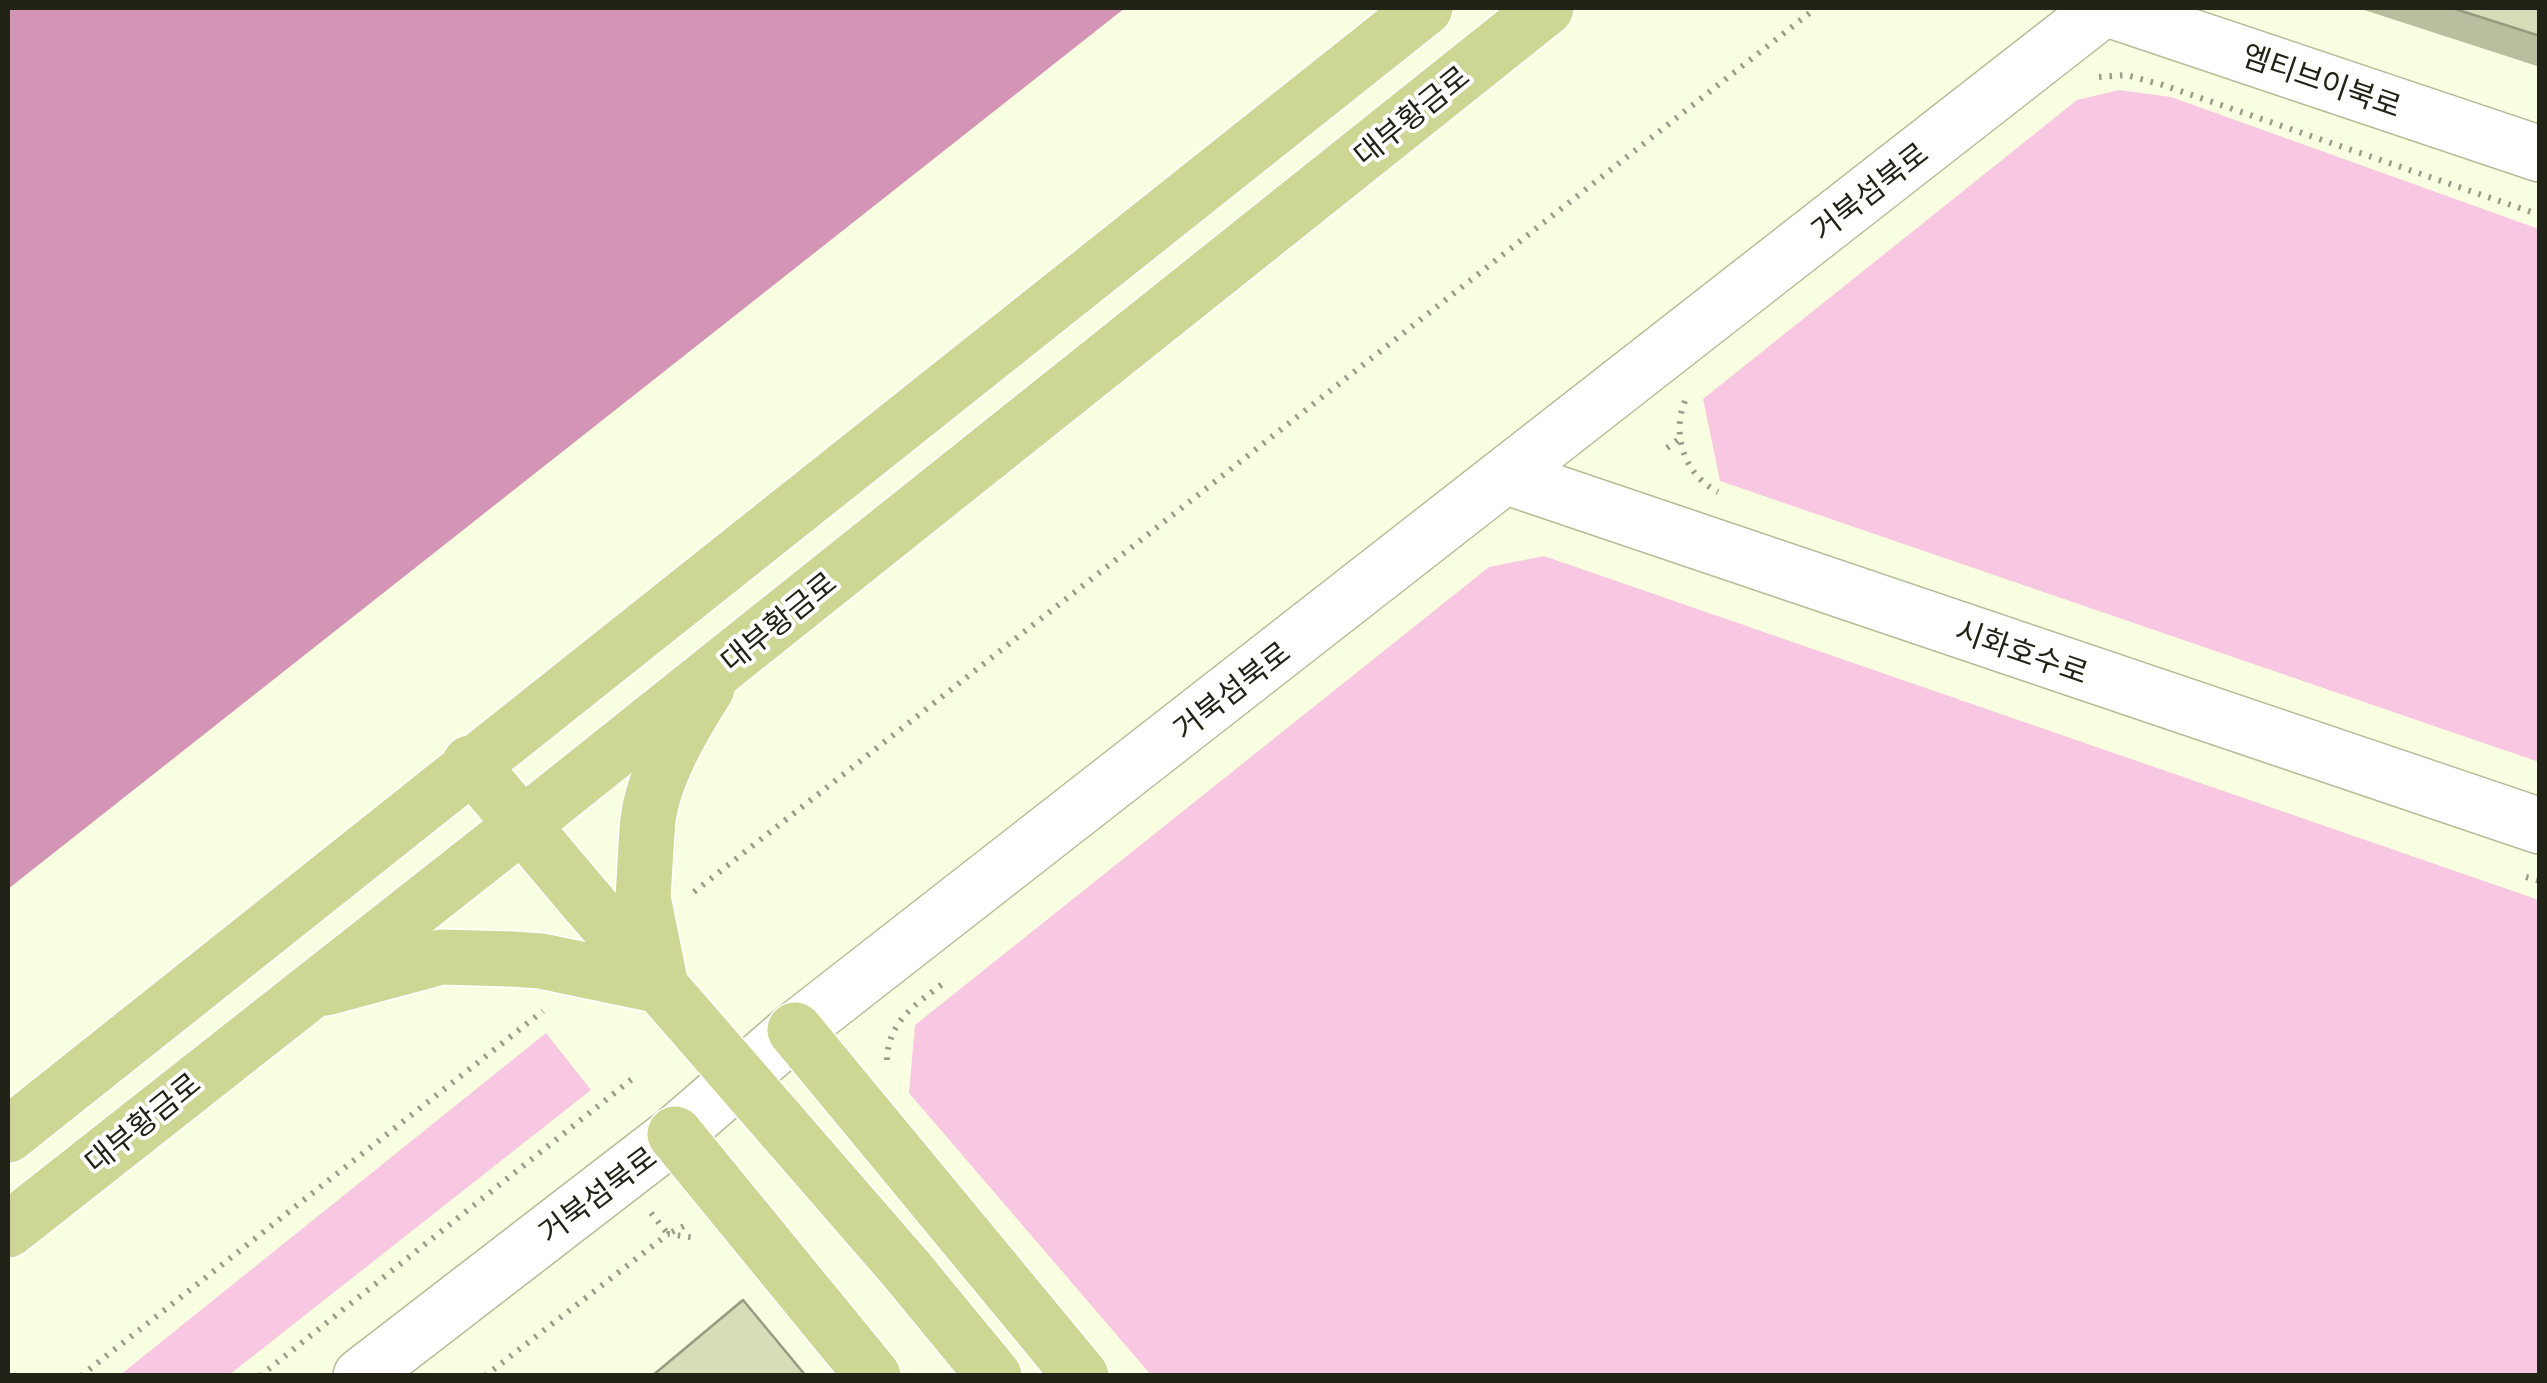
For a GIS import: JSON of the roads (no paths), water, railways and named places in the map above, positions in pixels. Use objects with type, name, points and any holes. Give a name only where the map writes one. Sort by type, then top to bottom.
[{"type":"main road","points":[[8,1134],[470,763],[1426,8]]},
{"type":"main road","name":"대부황금로","points":[[8,1230],[300,996],[522,826],[1546,8]]},
{"type":"main road","points":[[661,986],[644,898],[648,809],[689,716],[720,667]]},
{"type":"main road","points":[[470,763],[994,1376]]},
{"type":"main road","points":[[300,996],[441,957],[541,961],[661,986]]},
{"type":"main road","points":[[795,1030],[1081,1376]]},
{"type":"main road","points":[[674,1134],[873,1376]]},
{"type":"street","name":"엠티브이북로","points":[[2105,8],[2540,154]]},
{"type":"street","name":"거북섬북로","points":[[361,1376],[674,1134],[795,1030],[2105,8]]},
{"type":"street","name":"시화호수로","points":[[1505,476],[2530,850]]}]
